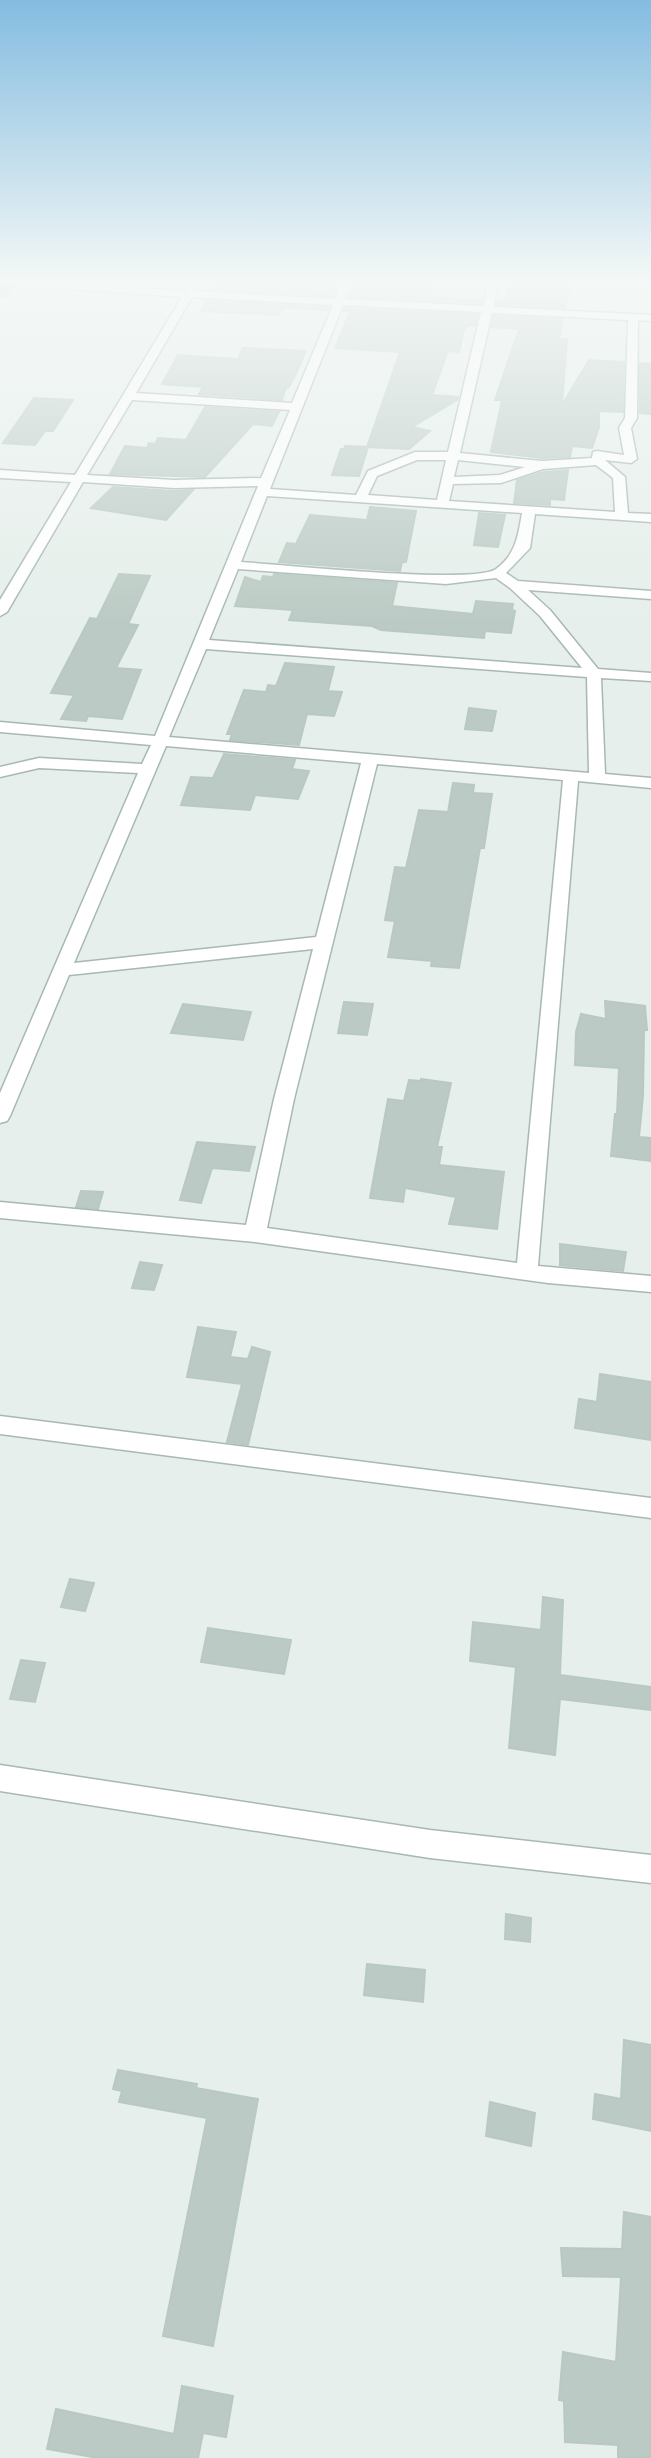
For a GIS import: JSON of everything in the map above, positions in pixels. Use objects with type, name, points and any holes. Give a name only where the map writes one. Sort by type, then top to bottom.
[{"type":"street","points":[[0,1116],[160,741],[302,395]]},
{"type":"street","points":[[442,504],[467,395]]},
{"type":"street","points":[[622,516],[619,477],[599,461],[597,455],[631,458],[625,428],[631,418],[631,395]]},
{"type":"street","points":[[0,612],[128,396],[297,407]]},
{"type":"street","points":[[360,499],[372,474],[415,456],[453,456],[542,466],[599,461]]},
{"type":"street","points":[[447,481],[501,479],[542,466]]},
{"type":"street","points":[[0,474],[264,487],[360,499],[651,518]]},
{"type":"street","points":[[232,565],[446,580],[498,574],[523,548],[529,510]]},
{"type":"street","points":[[498,574],[545,613],[594,673],[597,779]]},
{"type":"street","points":[[514,585],[651,595]]},
{"type":"street","points":[[200,644],[651,677]]},
{"type":"street","points":[[0,727],[651,783]]},
{"type":"street","points":[[255,1234],[284,1099],[370,759]]},
{"type":"street","points":[[0,772],[39,763],[148,769]]},
{"type":"street","points":[[527,1272],[571,776]]},
{"type":"street","points":[[61,970],[324,942]]},
{"type":"street","points":[[0,1210],[255,1234],[527,1272],[651,1284]]},
{"type":"street","points":[[0,1425],[651,1508]]},
{"type":"street","points":[[0,1778],[430,1844],[651,1869]]},
{"type":"building","points":[[209,395],[284,395],[282,400]]},
{"type":"building","points":[[385,395],[458,397],[412,427],[430,431],[409,449],[367,447]]},
{"type":"building","points":[[497,395],[563,395],[562,405],[568,395],[623,395],[623,412],[599,411],[599,427],[592,448],[572,446],[570,457],[542,458],[491,452],[502,400],[495,400]]},
{"type":"building","points":[[640,395],[651,395],[651,414],[640,413]]},
{"type":"building","points":[[34,398],[73,400],[53,431],[45,431],[35,445],[3,443]]},
{"type":"building","points":[[205,407],[279,412],[272,426],[253,424],[205,477],[110,474],[125,446],[147,448],[149,443],[155,444],[158,438],[186,440]]},
{"type":"building","points":[[345,446],[368,447],[359,476],[332,475],[341,449]]},
{"type":"building","points":[[568,470],[564,500],[550,499],[550,505],[514,503],[517,480],[544,472]]},
{"type":"building","points":[[113,487],[193,490],[166,520],[91,508]]},
{"type":"building","points":[[370,507],[416,511],[406,562],[402,562],[400,571],[279,562],[287,543],[296,544],[310,515],[367,520]]},
{"type":"building","points":[[479,513],[505,515],[498,547],[474,545]]},
{"type":"building","points":[[119,574],[150,576],[128,624],[138,625],[116,668],[141,670],[122,719],[88,716],[86,721],[61,719],[74,695],[51,693],[90,618],[97,619]]},
{"type":"building","points":[[274,574],[397,583],[392,606],[473,614],[476,601],[513,604],[512,610],[515,611],[511,633],[485,631],[484,638],[381,630],[372,626],[289,620],[293,610],[235,606],[245,577],[261,582],[263,576],[273,577]]},
{"type":"building","points":[[285,663],[334,667],[328,691],[342,692],[334,716],[307,714],[299,745],[230,740],[232,734],[227,734],[244,690],[266,692],[268,685],[276,686]]},
{"type":"building","points":[[469,708],[496,711],[492,731],[465,729]]},
{"type":"building","points":[[224,754],[295,760],[292,769],[309,771],[298,799],[255,795],[250,810],[181,805],[191,777],[213,778]]},
{"type":"building","points":[[453,783],[474,785],[473,793],[492,794],[484,848],[480,848],[459,968],[431,966],[432,961],[388,957],[395,921],[385,920],[395,867],[406,868],[419,810],[448,812]]},
{"type":"building","points":[[605,1001],[645,1006],[647,1030],[644,1030],[639,1137],[651,1138],[651,1161],[611,1156],[617,1114],[619,1068],[575,1065],[576,1032],[581,1014],[606,1019]]},
{"type":"building","points":[[344,1002],[373,1004],[367,1035],[338,1033]]},
{"type":"building","points":[[183,1004],[251,1012],[243,1040],[171,1033]]},
{"type":"building","points":[[409,1080],[451,1083],[437,1147],[442,1147],[439,1165],[504,1172],[497,1229],[449,1224],[456,1197],[405,1188],[403,1202],[370,1198],[388,1099],[404,1101]]},
{"type":"building","points":[[197,1142],[255,1147],[249,1171],[212,1168],[201,1203],[180,1200]]},
{"type":"building","points":[[81,1191],[103,1192],[98,1209],[76,1207]]},
{"type":"building","points":[[560,1244],[626,1252],[623,1271],[560,1265]]},
{"type":"building","points":[[140,1262],[162,1265],[154,1290],[132,1288]]},
{"type":"building","points":[[198,1327],[236,1332],[230,1357],[248,1359],[252,1347],[270,1352],[248,1445],[227,1442],[242,1384],[187,1377]]},
{"type":"building","points":[[600,1374],[651,1382],[651,1440],[575,1428],[579,1399],[597,1402]]},
{"type":"building","points":[[70,1579],[94,1583],[85,1611],[61,1607]]},
{"type":"building","points":[[543,1597],[563,1600],[560,1675],[651,1687],[651,1710],[560,1699],[555,1755],[509,1748],[516,1667],[470,1661],[473,1622],[541,1630]]},
{"type":"building","points":[[208,1628],[291,1640],[284,1674],[201,1662]]},
{"type":"building","points":[[21,1660],[45,1663],[35,1702],[10,1699]]},
{"type":"building","points":[[506,1914],[531,1918],[530,1942],[505,1939]]},
{"type":"building","points":[[367,1964],[425,1970],[423,2002],[364,1995]]},
{"type":"building","points":[[624,2040],[651,2045],[651,2131],[593,2119],[595,2094],[621,2099]]},
{"type":"building","points":[[118,2070],[197,2084],[196,2088],[258,2099],[213,2346],[163,2336],[207,2118],[119,2102],[122,2091],[113,2089]]},
{"type":"building","points":[[490,2102],[535,2113],[531,2146],[486,2136]]},
{"type":"building","points":[[624,2212],[651,2217],[651,2458],[618,2458],[618,2445],[565,2442],[564,2401],[559,2400],[563,2352],[616,2362],[621,2277],[563,2276],[561,2248],[622,2249]]},
{"type":"building","points":[[182,2386],[233,2396],[226,2437],[203,2433],[198,2458],[98,2458],[47,2449],[56,2409],[174,2434]]}]
